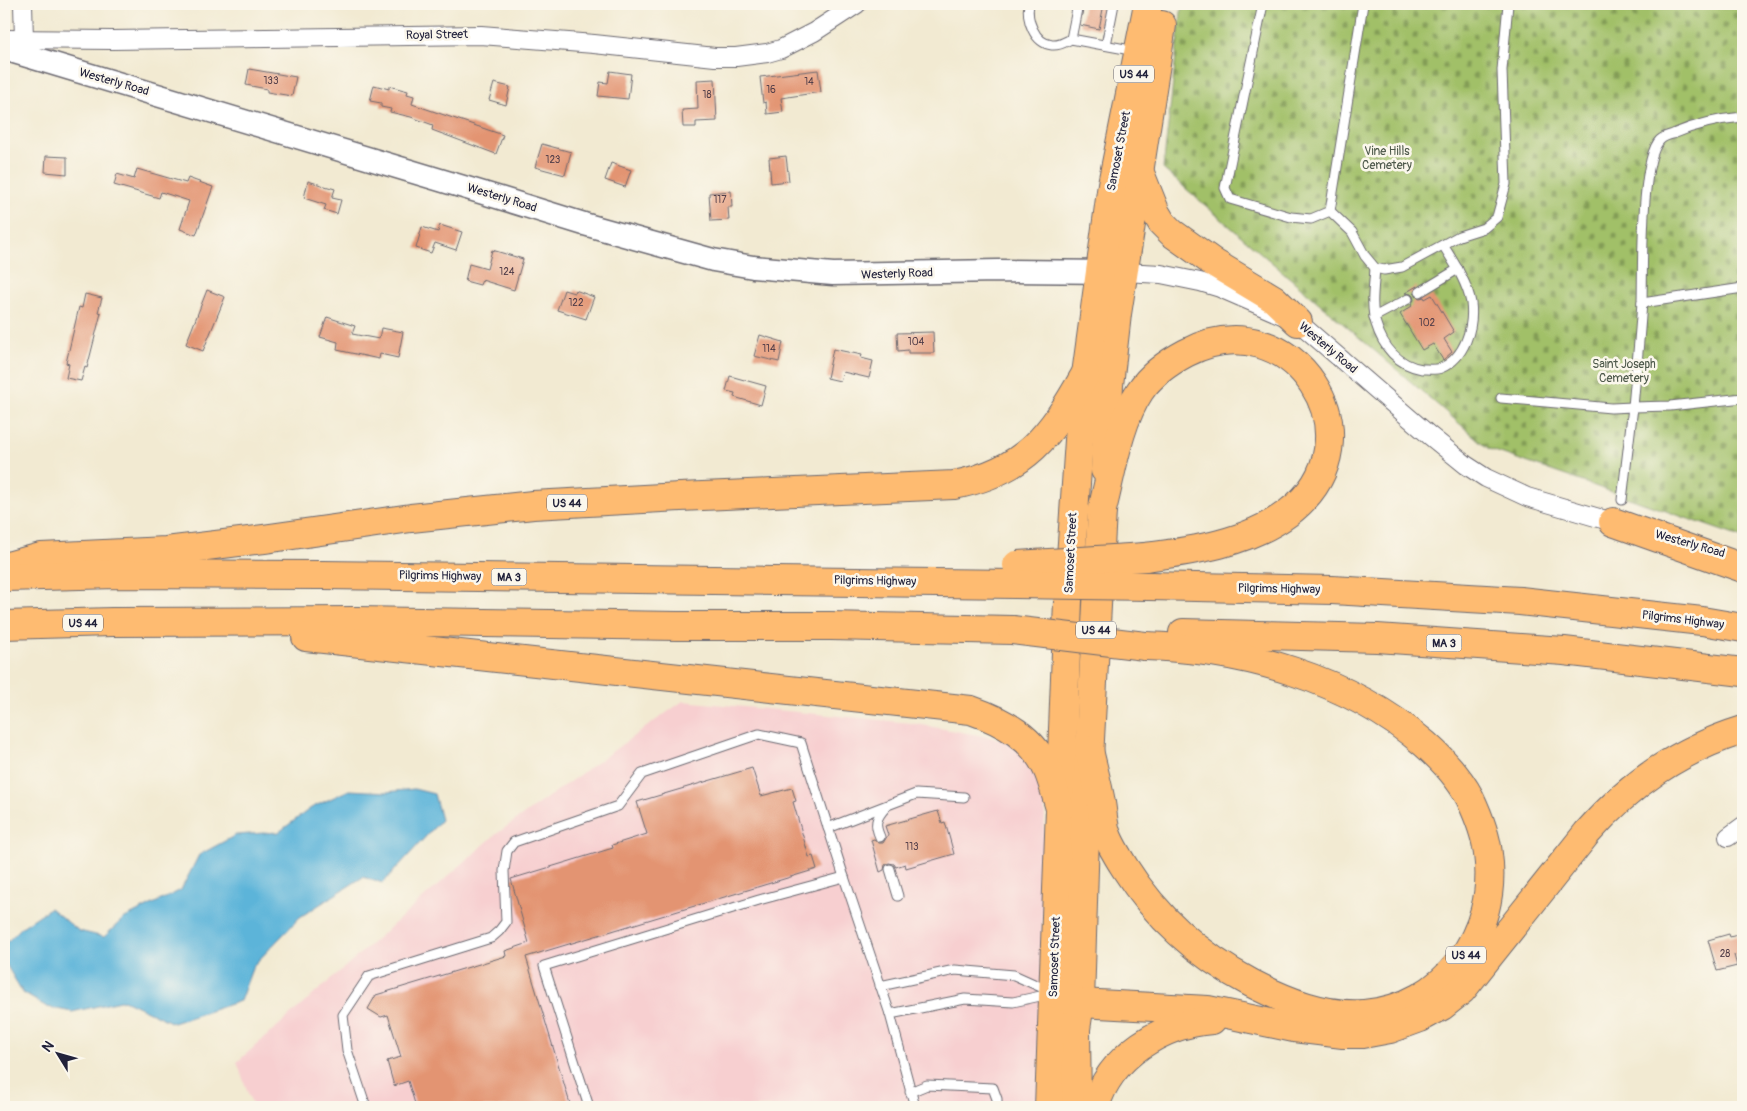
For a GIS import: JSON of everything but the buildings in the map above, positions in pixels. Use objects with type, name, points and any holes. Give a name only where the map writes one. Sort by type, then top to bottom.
[{"type":"main road","name":"Samoset Street","points":[[1077,1107],[1076,1029],[1080,1003],[1089,750],[1109,385],[1117,314],[1112,272],[1112,184],[1148,4]]},
{"type":"main road","name":"Samoset Street","points":[[1049,1107],[1070,573],[1077,453],[1085,375],[1139,169],[1165,4]]},
{"type":"main road","points":[[1139,169],[1156,213],[1162,223],[1172,233],[1214,263],[1274,299],[1298,322]]},
{"type":"main road","points":[[1016,574],[1199,548],[1228,541],[1252,532],[1287,514],[1312,490],[1325,464],[1329,436],[1328,422],[1320,395],[1302,369],[1287,356],[1272,348],[1231,340],[1214,342],[1196,348],[1176,359],[1157,373],[1140,390],[1124,419],[1102,510]]},
{"type":"main road","name":"US 44","points":[[4,567],[41,557],[166,551],[411,518],[533,505],[954,485],[978,481],[995,474],[1027,454],[1059,419],[1085,375]]},
{"type":"main road","points":[[1618,511],[1743,568]]},
{"type":"main road","name":"Pilgrims Highway","points":[[4,577],[117,574],[882,581],[950,565],[1016,574],[1149,586],[1332,590],[1520,601],[1702,621],[1743,628]]},
{"type":"main road","name":"US 44","points":[[4,625],[357,621],[1012,630],[1144,639],[1265,663],[1335,687],[1375,708],[1411,732],[1433,751],[1453,773],[1469,796],[1481,824],[1488,854],[1490,884],[1487,903],[1482,923],[1474,941],[1464,958],[1436,987],[1399,1007],[1379,1013],[1361,1014],[1324,1011],[1301,1005],[1257,986],[1220,966],[1182,937],[1132,879],[1108,838],[1089,750]]},
{"type":"main road","points":[[162,622],[971,710],[992,717],[1012,728],[1029,743],[1048,770],[1060,808]]},
{"type":"main road","name":"MA 3","points":[[1144,639],[1378,638],[1564,651],[1743,672]]},
{"type":"main road","points":[[1054,993],[1080,1003],[1208,1010],[1322,1032],[1363,1034],[1390,1029],[1420,1018],[1442,1006],[1462,990],[1607,810],[1658,768],[1693,748],[1743,730]]},
{"type":"main road","points":[[1095,1107],[1110,1075],[1139,1045],[1183,1024],[1239,1017]]},
{"type":"street","points":[[23,4],[24,40]]},
{"type":"street","name":"Royal Street","points":[[4,39],[481,35],[584,43],[715,57],[736,57],[767,53],[790,45],[857,4]]},
{"type":"street","name":"Westerly Road","points":[[4,49],[593,227],[713,260],[770,269],[841,274],[1008,271],[1112,272],[1161,274],[1200,282],[1220,288],[1298,322],[1429,435],[1466,465],[1486,478],[1526,497],[1618,511],[1743,559]]},
{"type":"street","points":[[1728,837],[1743,826]]},
{"type":"lane","points":[[1029,4],[1029,18],[1033,31],[1041,40],[1051,45],[1062,44],[1071,38],[1078,4]]},
{"type":"lane","points":[[1263,4],[1224,188],[1230,199],[1291,217],[1311,219],[1330,211]]},
{"type":"lane","points":[[1330,211],[1363,4]]},
{"type":"lane","points":[[1330,211],[1352,232],[1365,256],[1375,268],[1384,270],[1402,267],[1459,236],[1484,228],[1497,217],[1506,184],[1502,70],[1508,4]]},
{"type":"lane","points":[[1104,7],[1114,6],[1106,46]]},
{"type":"lane","points":[[1071,38],[1138,52]]},
{"type":"lane","points":[[1618,511],[1633,407],[1642,302],[1645,189],[1649,166],[1660,139],[1690,126],[1722,118],[1743,117]]},
{"type":"lane","points":[[1375,268],[1372,306],[1385,346],[1398,359],[1410,367],[1440,368],[1461,352],[1471,325],[1471,303],[1458,269],[1443,245]]},
{"type":"lane","points":[[1420,292],[1458,269]]},
{"type":"lane","points":[[1642,302],[1743,288]]},
{"type":"lane","points":[[1374,317],[1408,299]]},
{"type":"lane","points":[[1501,398],[1611,408],[1670,406],[1743,398]]},
{"type":"lane","points":[[366,1107],[347,1050],[343,1015],[369,976],[491,938],[499,931],[506,922],[504,871],[508,851],[514,842],[618,806],[642,774],[759,734],[801,744],[890,1014],[914,1107]]},
{"type":"lane","points":[[828,828],[916,794],[964,796]]},
{"type":"lane","points":[[880,837],[875,823],[878,815],[887,806]]},
{"type":"lane","points":[[890,868],[898,896]]},
{"type":"lane","points":[[589,1107],[544,966],[750,903],[844,877]]},
{"type":"lane","points":[[880,986],[954,970],[1014,975],[1054,993]]},
{"type":"lane","points":[[890,1014],[965,999],[1012,1002],[1054,993]]},
{"type":"lane","points":[[910,1092],[927,1085],[992,1088],[997,1098],[997,1107]]},
{"type":"shaded area","points":[[683,701],[911,723],[1017,742],[1036,768],[1045,803],[1039,1107],[253,1107],[237,1062],[495,835]]},
{"type":"green space","points":[[1182,4],[1743,4],[1743,538],[1489,449],[1163,169]]},
{"type":"water","points":[[414,789],[434,794],[441,820],[383,883],[363,877],[300,917],[253,966],[240,1001],[173,1023],[124,1000],[72,1012],[47,1007],[23,993],[4,961],[4,945],[22,927],[50,908],[79,931],[104,937],[123,919],[181,890],[199,855],[236,835],[279,832],[311,808],[349,790],[387,792]]},
{"type":"park label","name":"Vine Hills Cemetery","points":[[1387,158]]},
{"type":"park label","name":"Saint Joseph Cemetery","points":[[1624,371]]}]
